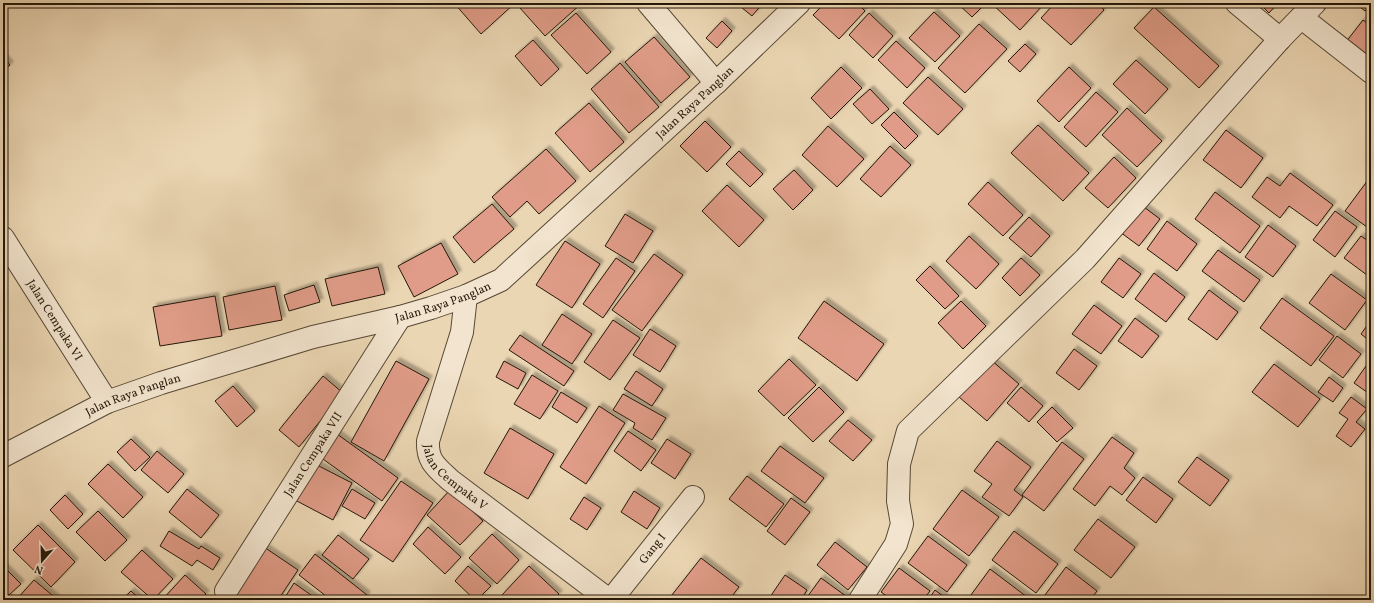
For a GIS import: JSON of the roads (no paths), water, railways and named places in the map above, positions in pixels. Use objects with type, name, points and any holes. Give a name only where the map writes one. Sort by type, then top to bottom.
[{"type":"street","points":[[648,3],[716,83]]},
{"type":"street","name":"Jalan Raya Panglan","points":[[3,456],[107,402],[161,383],[313,337],[400,317],[466,296],[501,280],[716,83],[799,3]]},
{"type":"street","points":[[1237,3],[1280,39]]},
{"type":"street","points":[[860,600],[888,559],[896,544],[902,524],[898,501],[899,464],[902,448],[908,431],[1085,259],[1280,39],[1308,10],[1371,72]]},
{"type":"street","name":"Jalan Cempaka VI","points":[[3,238],[107,402]]},
{"type":"street","name":"Jalan Cempaka V","points":[[466,296],[462,332],[428,441],[428,453],[435,466],[450,480],[610,600]]},
{"type":"street","name":"Jalan Cempaka VII","points":[[226,591],[400,317]]},
{"type":"street","name":"Gang I","points":[[610,600],[693,497]]}]
